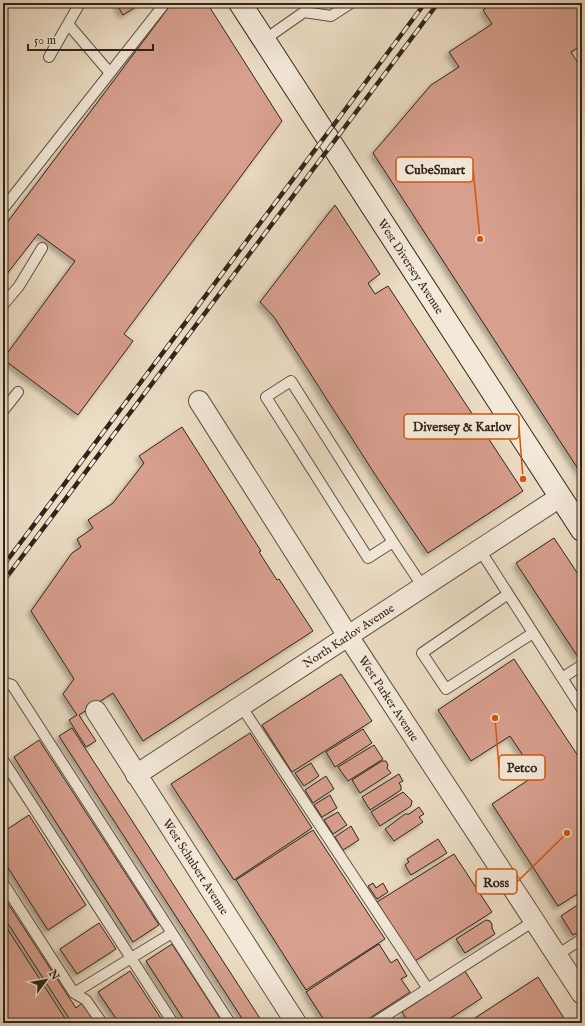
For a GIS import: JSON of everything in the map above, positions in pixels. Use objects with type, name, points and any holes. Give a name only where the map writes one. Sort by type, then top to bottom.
[{"type":"main road","name":"West Diversey Avenue","points":[[240,3],[582,530]]},
{"type":"street","name":"West Parker Avenue","points":[[198,401],[348,636],[582,994]]},
{"type":"street","name":"North Karlov Avenue","points":[[136,775],[560,497]]},
{"type":"street","name":"West Schubert Avenue","points":[[96,711],[296,1023]]},
{"type":"lane","points":[[49,57],[80,3]]},
{"type":"lane","points":[[3,209],[165,3]]},
{"type":"lane","points":[[264,40],[304,12],[330,16],[351,3]]},
{"type":"lane","points":[[68,24],[110,73]]},
{"type":"lane","points":[[3,305],[19,286],[42,248]]},
{"type":"lane","points":[[393,542],[368,558],[266,397],[291,381],[423,587]]},
{"type":"lane","points":[[3,411],[18,392]]},
{"type":"lane","points":[[480,550],[582,709]]},
{"type":"lane","points":[[508,594],[422,653],[446,690],[533,633]]},
{"type":"lane","points":[[562,678],[582,666]]},
{"type":"lane","points":[[3,682],[12,685],[230,1023]]},
{"type":"lane","points":[[241,706],[428,989]]},
{"type":"lane","points":[[3,760],[173,1023]]},
{"type":"lane","points":[[3,883],[74,993],[86,1000],[102,1023]]},
{"type":"lane","points":[[374,1023],[534,921]]},
{"type":"lane","points":[[74,993],[172,933]]},
{"type":"lane","points":[[557,955],[582,939]]},
{"type":"building","points":[[116,3],[142,3],[123,15]]},
{"type":"building","points":[[172,3],[207,3],[282,121],[124,334],[133,341],[78,415],[3,359],[75,261],[38,234],[3,279],[3,228]]},
{"type":"building","points":[[493,3],[578,3],[582,9],[582,45],[571,52],[582,69],[582,475],[373,153],[431,85],[459,67],[449,52],[492,24],[483,10]]},
{"type":"building","points":[[335,205],[380,274],[368,283],[375,294],[388,286],[523,491],[428,553],[378,479],[274,317],[260,302]]},
{"type":"building","points":[[182,427],[261,551],[259,552],[277,580],[279,579],[313,631],[143,741],[113,693],[79,715],[96,741],[86,747],[69,720],[77,715],[63,694],[74,679],[31,611],[72,553],[81,547],[77,539],[93,528],[88,520],[113,503],[144,463],[139,456]]},
{"type":"building","points":[[554,538],[582,580],[582,654],[578,657],[516,563]]},
{"type":"building","points":[[514,659],[582,762],[582,891],[558,906],[492,804],[536,775],[510,736],[471,761],[438,710]]},
{"type":"building","points":[[341,674],[372,721],[292,772],[262,725]]},
{"type":"building","points":[[72,728],[263,1023],[245,1023],[59,736]]},
{"type":"building","points":[[363,729],[372,743],[335,767],[326,752]]},
{"type":"building","points":[[250,733],[312,828],[234,880],[171,784]]},
{"type":"building","points":[[39,740],[159,925],[133,942],[14,757]]},
{"type":"building","points":[[374,745],[383,759],[348,781],[338,767]]},
{"type":"building","points":[[382,761],[386,761],[388,765],[387,768],[391,773],[360,793],[352,780]]},
{"type":"building","points":[[311,763],[319,776],[304,786],[295,773]]},
{"type":"building","points":[[399,774],[403,781],[399,783],[401,790],[370,810],[362,797]]},
{"type":"building","points":[[326,776],[334,789],[313,803],[305,790]]},
{"type":"building","points":[[403,792],[412,801],[411,806],[380,826],[371,812]]},
{"type":"building","points":[[330,795],[337,808],[322,817],[314,805]]},
{"type":"building","points":[[419,807],[424,814],[419,817],[423,822],[394,841],[385,829],[405,814],[409,814]]},
{"type":"building","points":[[338,812],[347,825],[333,834],[324,820]]},
{"type":"building","points":[[29,815],[86,905],[48,930],[3,860],[3,832]]},
{"type":"building","points":[[351,826],[359,840],[343,850],[335,837]]},
{"type":"building","points":[[313,830],[385,939],[306,990],[236,880]]},
{"type":"building","points":[[438,839],[447,853],[411,875],[405,865],[409,862],[407,859]]},
{"type":"building","points":[[454,854],[492,912],[415,961],[377,902]]},
{"type":"building","points":[[373,883],[376,888],[383,883],[388,892],[377,899],[368,886]]},
{"type":"building","points":[[3,896],[76,1008],[82,1003],[95,1023],[72,1023],[3,916]]},
{"type":"building","points":[[582,902],[582,930],[573,935],[561,916]]},
{"type":"building","points":[[486,920],[490,921],[492,924],[495,934],[465,953],[456,939]]},
{"type":"building","points":[[3,922],[68,1023],[3,1023]]},
{"type":"building","points":[[99,923],[116,949],[77,974],[60,949]]},
{"type":"building","points":[[172,944],[223,1023],[186,1023],[146,961]]},
{"type":"building","points":[[379,944],[391,963],[397,959],[407,976],[401,979],[410,992],[362,1023],[326,1023],[306,992]]},
{"type":"building","points":[[130,971],[164,1023],[119,1023],[98,992]]},
{"type":"building","points":[[465,971],[482,998],[443,1023],[409,1023],[402,1012]]},
{"type":"building","points":[[538,977],[567,1023],[475,1023],[472,1020]]},
{"type":"railway","points":[[3,566],[425,3]]},
{"type":"railway","points":[[3,582],[438,3]]},
{"type":"place","name":"CubeSmart","points":[[480,239]]},
{"type":"place","name":"Diversey & Karlov","points":[[523,479]]},
{"type":"place","name":"Petco","points":[[495,718]]},
{"type":"place","name":"Ross","points":[[567,833]]}]
